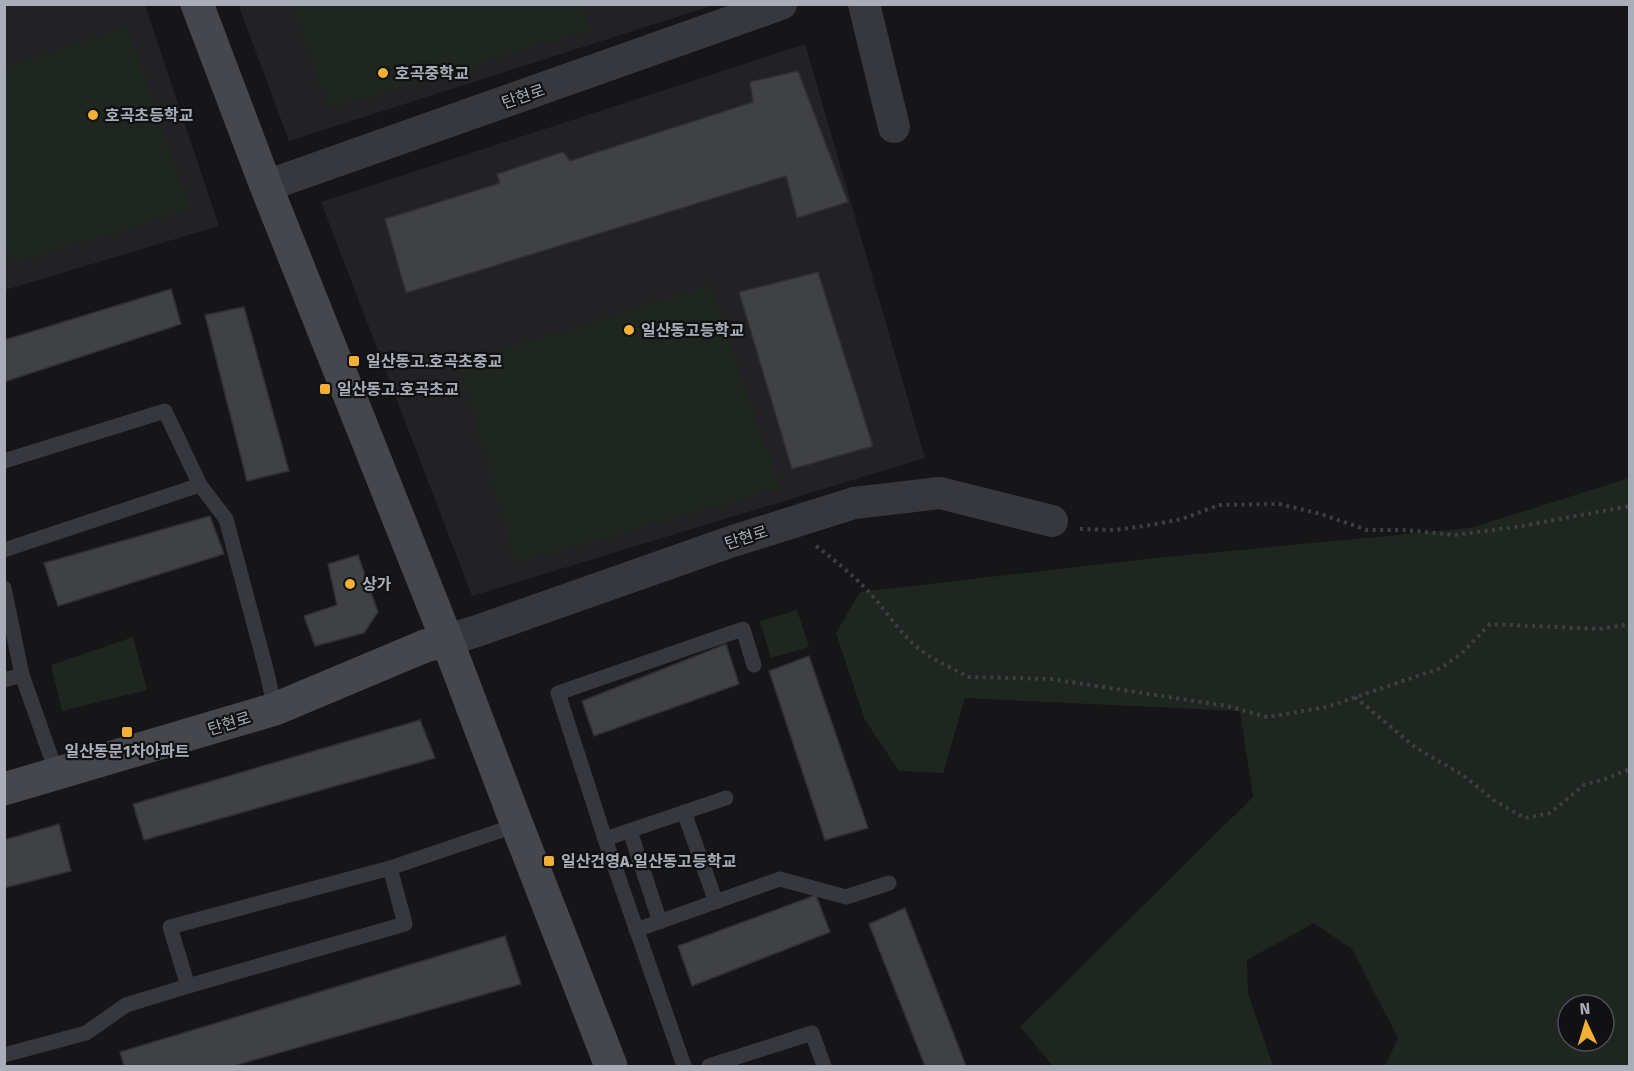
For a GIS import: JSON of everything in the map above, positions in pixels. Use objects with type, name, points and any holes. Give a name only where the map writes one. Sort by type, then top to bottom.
[{"type":"main road","points":[[197,4],[266,186],[447,640],[611,1066]]},
{"type":"main road","name":"탄현로","points":[[4,789],[275,709],[425,646],[447,640]]},
{"type":"street","name":"탄현로","points":[[266,186],[781,4]]},
{"type":"street","points":[[864,4],[894,127]]},
{"type":"street","name":"탄현로","points":[[447,640],[730,542],[854,503],[940,493],[1052,520]]},
{"type":"lane","points":[[4,461],[165,411],[200,485],[226,519],[275,709]]},
{"type":"lane","points":[[4,550],[200,485]]},
{"type":"lane","points":[[4,588],[22,675],[57,774]]},
{"type":"lane","points":[[684,1066],[604,839],[558,693],[743,629],[754,665]]},
{"type":"lane","points":[[4,680],[22,675]]},
{"type":"lane","points":[[604,839],[726,798]]},
{"type":"lane","points":[[684,812],[716,902]]},
{"type":"lane","points":[[188,986],[170,927],[390,868],[517,825]]},
{"type":"lane","points":[[630,831],[660,922]]},
{"type":"lane","points":[[4,1055],[86,1033],[126,1005],[405,924],[390,868]]},
{"type":"lane","points":[[636,930],[780,879],[846,897],[889,883]]},
{"type":"lane","points":[[709,1066],[752,1060],[812,1033],[824,1066]]},
{"type":"path","points":[[1052,520],[1070,529],[1115,530],[1182,519],[1219,505],[1279,504],[1321,514],[1366,530],[1404,530],[1455,535],[1522,526],[1629,506]]},
{"type":"path","points":[[808,540],[839,563],[926,655],[967,677],[1051,679],[1227,706],[1267,717],[1327,707],[1441,668],[1462,653],[1490,624],[1599,629],[1629,624]]},
{"type":"path","points":[[1355,697],[1416,748],[1462,775],[1495,801],[1525,818],[1550,813],[1584,784],[1605,779],[1629,769]]},
{"type":"shaded area","name":"호곡중학교","points":[[238,4],[714,5],[289,141]]},
{"type":"shaded area","name":"호곡초등학교","points":[[5,5],[145,5],[219,226],[5,290]]},
{"type":"shaded area","points":[[292,5],[583,5],[592,29],[329,109]]},
{"type":"shaded area","name":"호곡초등학교","points":[[127,27],[191,209],[16,263],[5,250],[5,67]]},
{"type":"shaded area","name":"일산동고등학교","points":[[805,44],[925,458],[472,596],[321,202]]},
{"type":"shaded area","points":[[711,285],[780,488],[516,564],[459,364]]},
{"type":"shaded area","points":[[1629,478],[1629,1066],[1385,1066],[1398,1038],[1352,949],[1314,923],[1247,960],[1248,993],[1273,1066],[1052,1065],[1020,1027],[1253,797],[1240,711],[965,698],[943,773],[899,771],[865,720],[836,633],[860,592],[1155,558],[1471,528]]},
{"type":"shaded area","points":[[797,610],[809,647],[771,658],[760,621]]},
{"type":"shaded area","points":[[133,637],[147,690],[62,711],[51,665]]},
{"type":"building","points":[[798,71],[848,202],[797,218],[786,176],[406,293],[385,219],[500,183],[497,174],[563,152],[570,161],[753,102],[750,82]]},
{"type":"building","points":[[818,272],[873,446],[792,469],[739,292]]},
{"type":"building","points":[[171,289],[181,324],[4,382],[4,340]]},
{"type":"building","points":[[244,307],[289,471],[247,481],[205,315]]},
{"type":"building","points":[[210,516],[224,554],[58,606],[44,563]]},
{"type":"building","name":"상가","points":[[358,555],[378,612],[364,633],[315,646],[304,616],[337,605],[328,564]]},
{"type":"building","points":[[726,644],[739,684],[594,736],[582,701]]},
{"type":"building","points":[[809,656],[868,828],[825,840],[769,671]]},
{"type":"building","points":[[420,720],[435,758],[144,840],[133,804]]},
{"type":"building","points":[[59,824],[71,871],[4,888],[4,840]]},
{"type":"building","points":[[816,895],[830,932],[692,986],[678,946]]},
{"type":"building","points":[[905,908],[966,1066],[925,1066],[869,924]]},
{"type":"building","points":[[505,936],[521,984],[233,1066],[124,1066],[120,1052]]},
{"type":"place","name":"호곡중학교","points":[[383,73]]},
{"type":"place","name":"호곡초등학교","points":[[93,115]]},
{"type":"place","name":"일산동고등학교","points":[[629,330]]},
{"type":"place","name":"일산동고.호곡초중교","points":[[354,361]]},
{"type":"place","name":"일산동고.호곡초교","points":[[325,389]]},
{"type":"place","name":"상가","points":[[350,584]]},
{"type":"place","name":"일산동문1차아파트","points":[[127,732]]},
{"type":"place","name":"일산건영A.일산동고등학교","points":[[549,861]]}]
